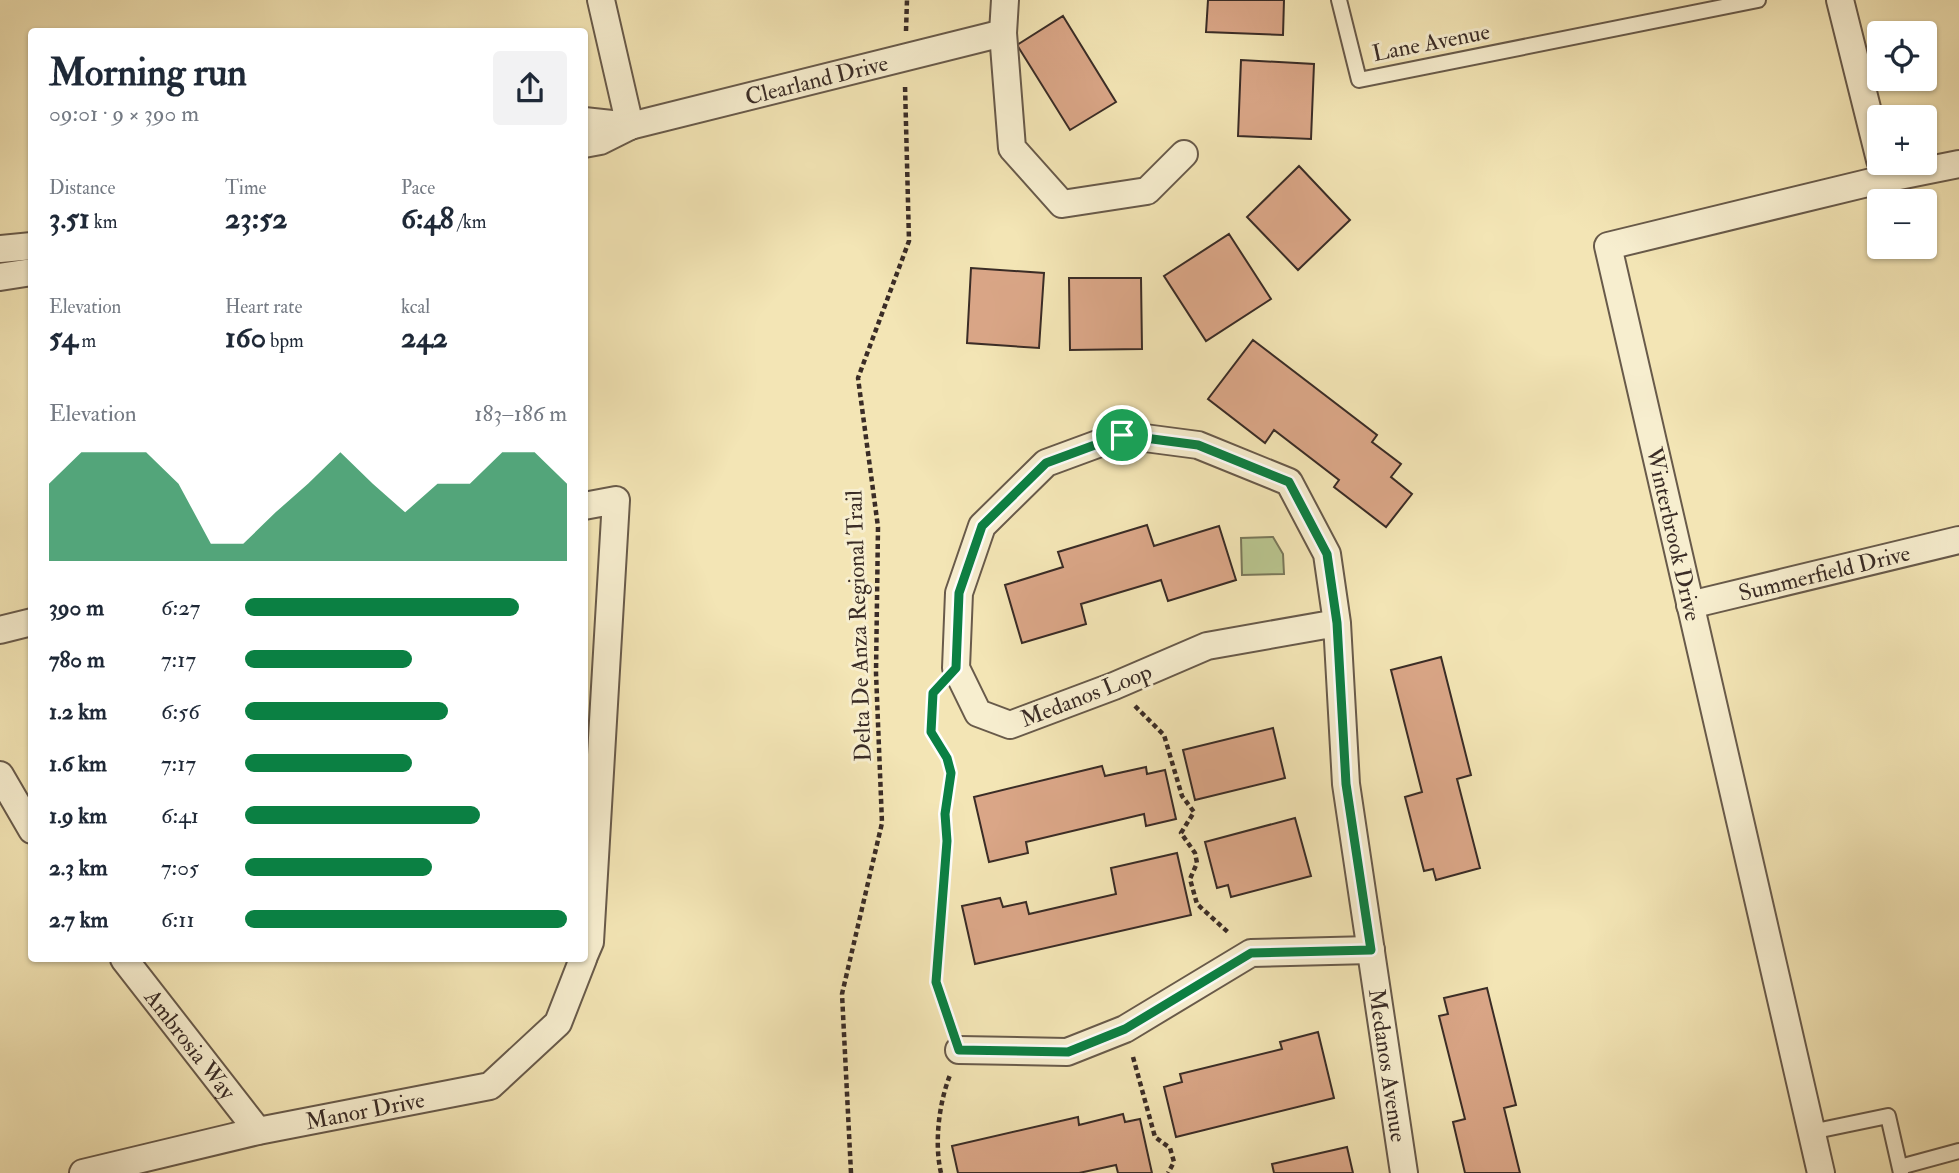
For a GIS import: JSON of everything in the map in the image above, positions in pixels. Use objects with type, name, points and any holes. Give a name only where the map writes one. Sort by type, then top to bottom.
[{"type":"street","points":[[601,0],[630,127]]},
{"type":"street","points":[[1005,0],[1003,33],[1012,148],[1062,204],[1147,191],[1184,154]]},
{"type":"street","points":[[1840,0],[1867,110]]},
{"type":"street","name":"Clearland Drive","points":[[588,143],[600,141],[630,127],[1003,33]]},
{"type":"street","name":"Clearland Drive","points":[[588,122],[630,127]]},
{"type":"street","name":"Winterbrook Drive","points":[[1937,165],[1959,164]]},
{"type":"street","name":"Winterbrook Drive","points":[[1821,1173],[1608,246],[1867,171]]},
{"type":"street","points":[[0,250],[28,246]]},
{"type":"street","points":[[0,277],[28,273]]},
{"type":"street","name":"Medanos Loop","points":[[1122,435],[1198,445],[1289,482],[1327,554],[1337,623],[1207,646],[1114,686],[1010,725],[978,713],[956,668],[959,593],[982,526],[1046,463],[1122,435]]},
{"type":"street","name":"Manor Drive","points":[[588,505],[616,500],[588,947]]},
{"type":"street","name":"Summerfield Drive","points":[[1690,605],[1959,540]]},
{"type":"street","points":[[0,630],[28,623]]},
{"type":"street","name":"Medanos Avenue","points":[[1337,623],[1346,784],[1404,1173]]},
{"type":"street","points":[[0,775],[28,823]]},
{"type":"street","points":[[959,1050],[1068,1052],[1125,1029],[1251,953],[1371,950]]},
{"type":"street","name":"Ambrosia Way","points":[[126,962],[258,1131]]},
{"type":"street","name":"Manor Drive","points":[[83,1173],[258,1131],[490,1086],[558,1023],[582,962]]},
{"type":"lane","name":"Lane Avenue","points":[[1339,0],[1359,80],[1758,0]]},
{"type":"lane","points":[[1811,1132],[1888,1116],[1901,1170],[1959,1151]]},
{"type":"path","name":"Delta De Anza Regional Trail","points":[[851,1173],[842,995],[882,823],[876,673],[878,527],[858,378],[909,240],[904,56],[907,0]]},
{"type":"path","points":[[941,1173],[941,1099],[959,1050],[936,982],[947,841],[945,814],[951,773],[947,758],[931,732],[933,693],[956,668]]},
{"type":"path","points":[[1114,686],[1164,735],[1182,796],[1194,812],[1181,833],[1195,853],[1197,863],[1189,880],[1197,904],[1251,953]]},
{"type":"path","points":[[1125,1029],[1155,1137],[1170,1148],[1174,1162],[1168,1173]]},
{"type":"green space","points":[[1273,537],[1283,554],[1284,574],[1242,575],[1241,538]]},
{"type":"building","points":[[1208,0],[1284,0],[1283,35],[1206,32]]},
{"type":"building","points":[[1063,16],[1116,102],[1070,130],[1017,45]]},
{"type":"building","points":[[1241,60],[1314,64],[1311,139],[1238,136]]},
{"type":"building","points":[[1299,166],[1350,220],[1298,270],[1247,217]]},
{"type":"building","points":[[1229,234],[1271,299],[1206,341],[1164,276]]},
{"type":"building","points":[[971,268],[1044,273],[1039,348],[967,343]]},
{"type":"building","points":[[1069,278],[1141,278],[1142,349],[1070,350]]},
{"type":"building","points":[[1253,340],[1377,435],[1372,442],[1401,464],[1391,477],[1412,494],[1386,527],[1334,487],[1339,480],[1274,430],[1265,443],[1208,399]]},
{"type":"building","points":[[1147,525],[1154,546],[1219,526],[1236,580],[1168,601],[1161,580],[1081,604],[1086,624],[1022,643],[1005,585],[1063,567],[1058,552]]},
{"type":"building","points":[[1441,657],[1471,775],[1457,779],[1480,868],[1436,880],[1433,869],[1424,871],[1405,797],[1422,792],[1391,670]]},
{"type":"building","points":[[1273,728],[1285,778],[1195,800],[1183,750]]},
{"type":"building","points":[[1102,766],[1105,776],[1146,767],[1147,774],[1165,770],[1176,819],[1146,826],[1144,814],[1026,842],[1028,853],[989,862],[974,797]]},
{"type":"building","points":[[1295,818],[1311,876],[1231,897],[1228,885],[1217,888],[1205,842]]},
{"type":"building","points":[[1177,853],[1191,915],[975,964],[962,906],[1000,898],[1003,907],[1026,902],[1029,914],[1116,894],[1111,868]]},
{"type":"building","points":[[1487,988],[1516,1105],[1504,1108],[1520,1173],[1465,1173],[1453,1122],[1465,1119],[1439,1016],[1448,1014],[1444,998]]},
{"type":"building","points":[[1318,1032],[1334,1098],[1176,1137],[1164,1087],[1182,1082],[1180,1074],[1282,1049],[1280,1042]]},
{"type":"building","points":[[1123,1114],[1125,1122],[1140,1119],[1152,1173],[1118,1173],[1116,1165],[1079,1173],[958,1173],[952,1146],[1078,1117],[1079,1125]]},
{"type":"building","points":[[1347,1147],[1353,1173],[1274,1173],[1272,1164]]},
{"type":"route","points":[[1122,435],[1198,445],[1289,482],[1327,554],[1337,623],[1346,784],[1371,950],[1251,953],[1125,1029],[1068,1052],[959,1050],[936,982],[947,841],[945,814],[951,773],[947,758],[931,732],[931,713],[933,693],[956,668],[959,593],[982,526],[1046,463],[1122,435]]}]
